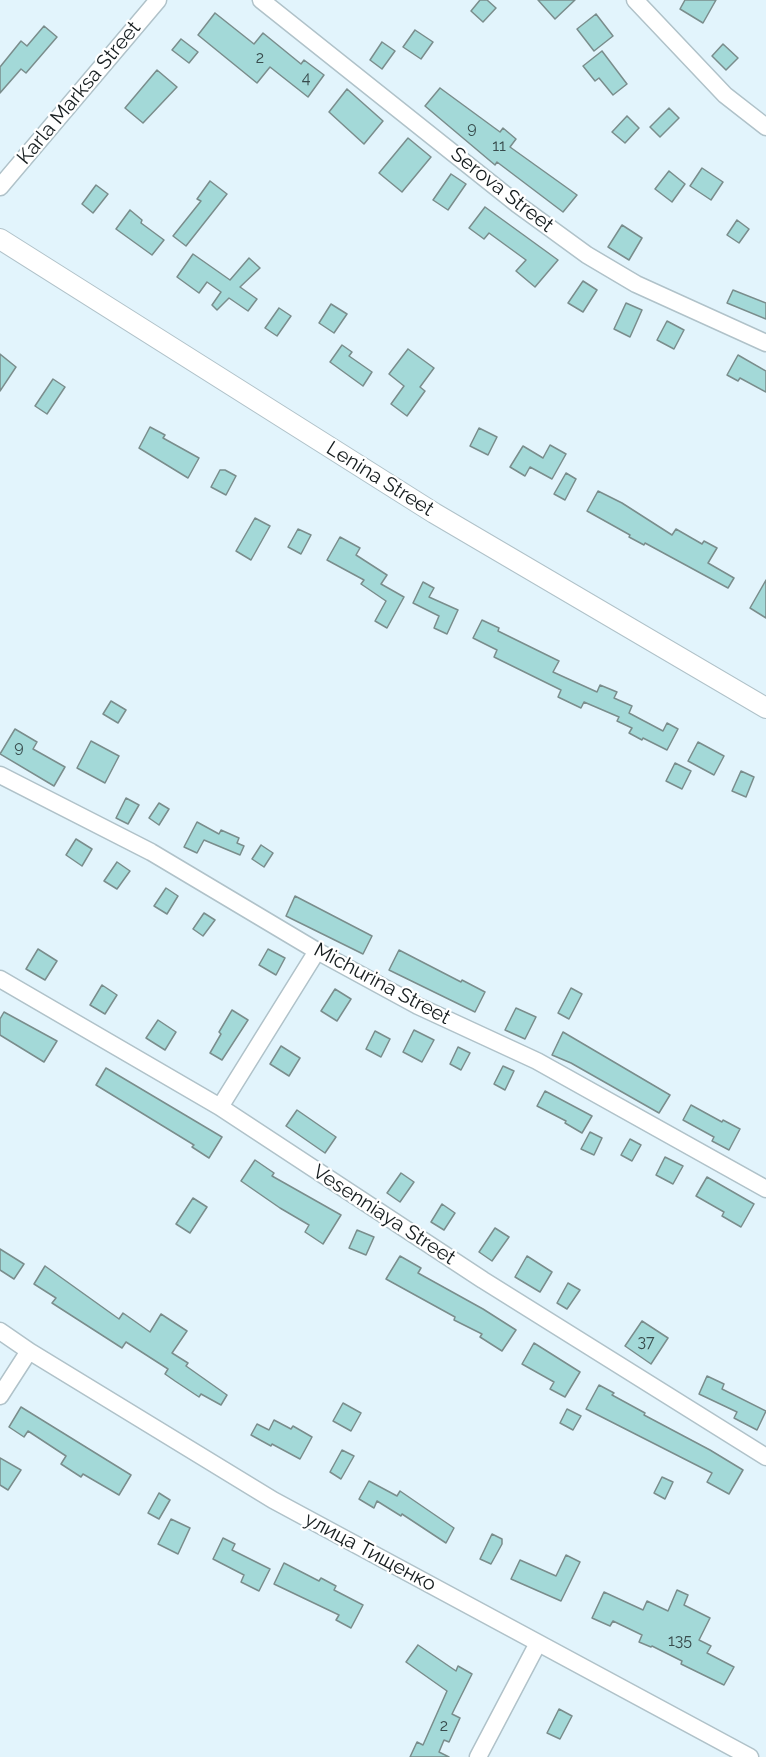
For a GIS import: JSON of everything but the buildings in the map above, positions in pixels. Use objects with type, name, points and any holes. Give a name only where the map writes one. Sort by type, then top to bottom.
[{"type":"main road","name":"Lenina Street","points":[[0,239],[434,513],[766,708]]},
{"type":"street","name":"Karla Marksa Street","points":[[0,187],[158,0]]},
{"type":"street","name":"Serova Street","points":[[261,0],[517,204],[587,255],[636,284],[766,343]]},
{"type":"street","points":[[635,0],[725,95],[766,127]]},
{"type":"street","name":"Michurina Street","points":[[0,775],[151,852],[317,951],[418,1006],[537,1061],[766,1189]]},
{"type":"street","points":[[220,1107],[317,951]]},
{"type":"street","name":"Vesenniaya Street","points":[[0,978],[220,1107],[483,1280],[766,1457]]},
{"type":"street","name":"улица Тищенко","points":[[0,1331],[273,1500],[750,1757]]},
{"type":"street","points":[[0,1396],[29,1351]]},
{"type":"street","points":[[478,1757],[538,1643]]}]
